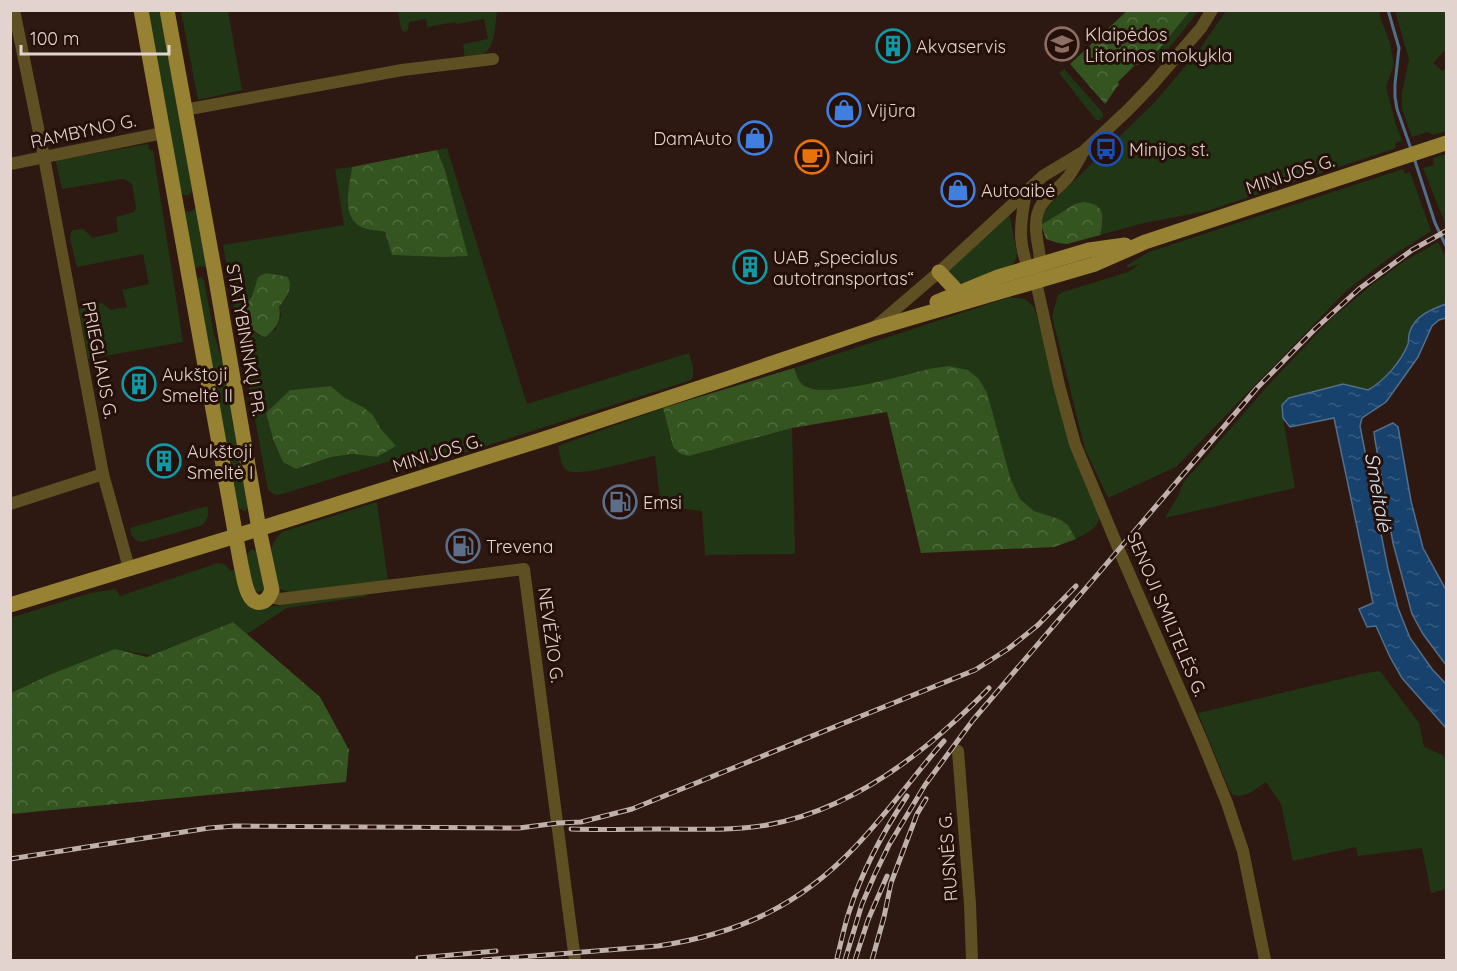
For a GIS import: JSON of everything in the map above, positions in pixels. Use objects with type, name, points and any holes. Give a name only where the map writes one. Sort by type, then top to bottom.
[{"type":"main road","points":[[141,10],[248,593],[257,601],[263,602],[270,597]]},
{"type":"main road","name":"STATYBININKŲ PR.","points":[[167,10],[259,529],[272,590],[270,597]]},
{"type":"main road","name":"MINIJOS G.","points":[[10,605],[557,435],[873,329],[1095,264],[1145,242],[1446,143]]},
{"type":"main road","points":[[175,198],[182,202],[189,202],[195,200],[200,194]]},
{"type":"main road","name":"MINIJOS G.","points":[[873,329],[998,277],[1089,250],[1145,242]]},
{"type":"main road","points":[[190,277],[194,272],[201,270],[215,274]]},
{"type":"main road","points":[[939,272],[959,293]]},
{"type":"street","name":"PRIEGLIAUS G.","points":[[14,10],[103,474],[129,568]]},
{"type":"street","points":[[873,329],[1043,176],[1083,153],[1152,85],[1201,28],[1212,10]]},
{"type":"street","points":[[184,110],[402,70],[493,59]]},
{"type":"street","name":"RAMBYNO G.","points":[[10,164],[163,133]]},
{"type":"street","points":[[1036,282],[1034,266],[1037,213],[1041,204],[1068,177],[1083,153]]},
{"type":"street","points":[[1026,192],[1020,230],[1034,266]]},
{"type":"street","name":"SENOJI SMILTELĖS G.","points":[[1036,282],[1075,444],[1227,804],[1243,851],[1265,960]]},
{"type":"street","points":[[10,504],[103,474]]},
{"type":"street","name":"NEVĖŽIO G.","points":[[270,597],[280,599],[524,569],[575,960]]},
{"type":"street","name":"RUSNĖS G.","points":[[958,751],[972,960]]},
{"type":"green space","points":[[1128,10],[1190,11],[1152,58],[1135,65],[1118,82],[1119,84],[1105,104],[1070,64]]},
{"type":"green space","points":[[147,11],[161,11],[192,190],[189,195],[183,195],[181,192]]},
{"type":"green space","points":[[181,11],[228,11],[242,90],[198,100]]},
{"type":"green space","points":[[398,11],[497,11],[493,42],[483,54],[465,59],[463,44],[488,39],[484,19],[427,27],[426,19],[409,22],[408,30],[404,32],[401,29]]},
{"type":"green space","points":[[1190,11],[1198,11],[1157,62],[1152,58]]},
{"type":"green space","points":[[1226,11],[1379,11],[1390,43],[1394,64],[1386,87],[1402,141],[1395,143],[1396,148],[1207,211],[1144,223],[1100,235],[1103,219],[1041,225],[1048,206],[1155,102],[1199,50]]},
{"type":"green space","points":[[1395,11],[1446,11],[1446,49],[1433,63],[1442,71],[1446,69],[1446,131],[1433,135],[1428,132],[1412,137],[1402,109],[1402,93],[1409,59]]},
{"type":"green space","points":[[1064,69],[1103,113],[1103,117],[1099,120],[1096,120],[1059,73]]},
{"type":"green space","points":[[148,144],[149,149],[153,151],[183,342],[88,359],[79,310],[83,306],[102,303],[111,310],[127,307],[122,290],[149,284],[143,254],[77,267],[70,239],[73,230],[84,229],[92,238],[118,232],[116,217],[134,212],[136,208],[132,184],[123,179],[62,189],[56,162]]},
{"type":"green space","points":[[447,148],[527,404],[689,353],[693,366],[693,377],[691,380],[414,469],[406,456],[282,494],[273,494],[268,490],[223,245],[344,225],[335,169],[352,167],[348,201],[359,226],[385,232],[392,255],[412,255],[445,170],[437,150]],"holes":[[[266,273],[288,278],[287,297],[279,307],[281,315],[275,330],[259,336],[251,329],[245,311],[258,277]],[[331,386],[345,398],[373,415],[395,446],[377,457],[353,454],[331,457],[297,469],[273,439],[266,413],[290,390]]]},
{"type":"green space","points":[[437,150],[445,170],[468,256],[392,255],[385,232],[361,227],[353,220],[348,206],[352,167]]},
{"type":"green space","points":[[1446,154],[1445,223],[1423,168],[1434,165],[1433,158]]},
{"type":"green space","points":[[1403,169],[1405,174],[1410,172],[1431,231],[1389,258],[1346,291],[1176,467],[1108,498],[1085,449],[1052,316],[1058,295],[1128,272],[1140,264],[1127,268],[1127,265],[1149,252]]},
{"type":"green space","points":[[1083,202],[1096,205],[1102,212],[1100,235],[1067,244],[1046,239],[1041,225],[1075,204]]},
{"type":"green space","points":[[196,208],[207,267],[200,266],[194,269],[183,211],[190,212]]},
{"type":"green space","points":[[1009,212],[1017,253],[1011,267],[963,283],[954,281],[944,273]]},
{"type":"green space","points":[[1438,242],[1446,258],[1446,304],[1430,309],[1410,330],[1408,344],[1399,360],[1379,384],[1368,390],[1342,384],[1289,398],[1282,405],[1295,488],[1165,518],[1183,483],[1271,382],[1332,318],[1403,262]]},
{"type":"green space","points":[[266,273],[288,277],[290,285],[279,307],[280,316],[277,324],[265,337],[250,326],[245,313],[258,277]]},
{"type":"green space","points":[[201,277],[204,280],[214,335],[225,368],[248,508],[245,511],[240,509],[236,502],[197,279]]},
{"type":"green space","points":[[1010,297],[1025,299],[1034,307],[1100,516],[1094,527],[1076,539],[1068,525],[1059,519],[1034,511],[1020,499],[949,366],[832,390],[817,390],[804,386],[794,368]]},
{"type":"green space","points":[[949,366],[968,370],[979,379],[987,393],[1011,480],[1020,499],[1034,511],[1059,519],[1068,525],[1076,539],[1054,547],[921,553],[887,412],[792,428],[689,456],[681,454],[673,447],[663,408],[794,368],[804,386],[817,390],[832,390]]},
{"type":"green space","points":[[331,386],[345,398],[373,415],[381,429],[396,446],[377,457],[353,454],[331,457],[296,469],[283,462],[273,439],[266,413],[290,390]]},
{"type":"green space","points":[[663,408],[673,447],[689,456],[792,428],[795,554],[705,555],[702,511],[661,506],[655,456],[585,472],[568,471],[563,466],[558,446]]},
{"type":"green space","points":[[377,502],[388,581],[292,593],[278,587],[271,552],[272,546],[282,532]]},
{"type":"green space","points":[[207,506],[207,518],[200,526],[142,542],[135,539],[131,533],[130,528]]},
{"type":"green space","points":[[251,549],[259,555],[265,587],[264,590],[258,592],[253,590],[246,557]]},
{"type":"green space","points":[[218,563],[224,564],[231,571],[236,569],[245,602],[254,609],[364,594],[368,596],[287,608],[247,634],[233,622],[151,655],[115,650],[49,675],[11,693],[10,618],[90,593],[116,589],[120,596]]},
{"type":"green space","points":[[233,622],[320,697],[349,750],[346,782],[11,814],[11,693],[115,649],[147,657]]},
{"type":"green space","points":[[1380,671],[1419,723],[1424,747],[1443,755],[1446,760],[1446,889],[1431,893],[1422,848],[1358,856],[1356,847],[1293,861],[1281,804],[1266,782],[1246,794],[1233,795],[1198,713]]},
{"type":"water","points":[[1446,304],[1446,318],[1432,326],[1418,357],[1386,402],[1362,418],[1360,426],[1388,569],[1398,608],[1410,638],[1446,684],[1446,728],[1402,678],[1376,626],[1367,627],[1359,609],[1373,603],[1334,418],[1290,427],[1283,418],[1282,405],[1289,398],[1343,384],[1368,390],[1380,382],[1396,364],[1405,351],[1409,333],[1416,321]]},
{"type":"water","points":[[1393,423],[1398,427],[1411,501],[1423,548],[1446,590],[1446,665],[1423,634],[1412,614],[1393,543],[1374,432]]},
{"type":"waterway","name":"Smeltalė","points":[[1388,10],[1399,48],[1395,97],[1411,149]]},
{"type":"waterway","name":"Smeltalė","points":[[1414,158],[1435,223],[1446,246]]},
{"type":"railway","points":[[845,960],[862,904],[889,845],[925,785],[973,720],[1257,388],[1315,329],[1359,289],[1412,250],[1446,231]]},
{"type":"railway","points":[[10,859],[209,828],[235,826],[519,828],[581,822],[632,809],[975,670],[1008,649],[1038,625],[1076,586]]},
{"type":"railway","points":[[571,829],[728,829],[754,827],[794,819],[845,799],[892,771],[936,738],[989,688]]},
{"type":"railway","points":[[483,960],[658,946],[715,934],[766,914],[812,886],[834,868],[878,821],[944,741]]},
{"type":"railway","points":[[837,958],[847,918],[860,882],[907,796]]},
{"type":"railway","points":[[872,960],[891,883],[917,814],[926,799]]},
{"type":"railway","points":[[855,960],[868,920],[887,876]]},
{"type":"railway","points":[[418,958],[496,951]]},
{"type":"place","name":"Klaipėdos Litorinos mokykla","points":[[1062,44]]},
{"type":"place","name":"Akvaservis","points":[[893,46]]},
{"type":"place","name":"Vijūra","points":[[844,110]]},
{"type":"place","name":"DamAuto","points":[[755,138]]},
{"type":"place","name":"Minijos st.","points":[[1106,149]]},
{"type":"place","name":"Nairi","points":[[812,157]]},
{"type":"place","name":"Autoaibė","points":[[958,190]]},
{"type":"place","name":"UAB „Specialus autotransportas“","points":[[750,267]]},
{"type":"place","name":"Aukštoji Smeltė II","points":[[139,384]]},
{"type":"place","name":"Aukštoji Smeltė I","points":[[164,461]]},
{"type":"place","name":"Emsi","points":[[620,502]]},
{"type":"place","name":"Trevena","points":[[463,546]]}]
